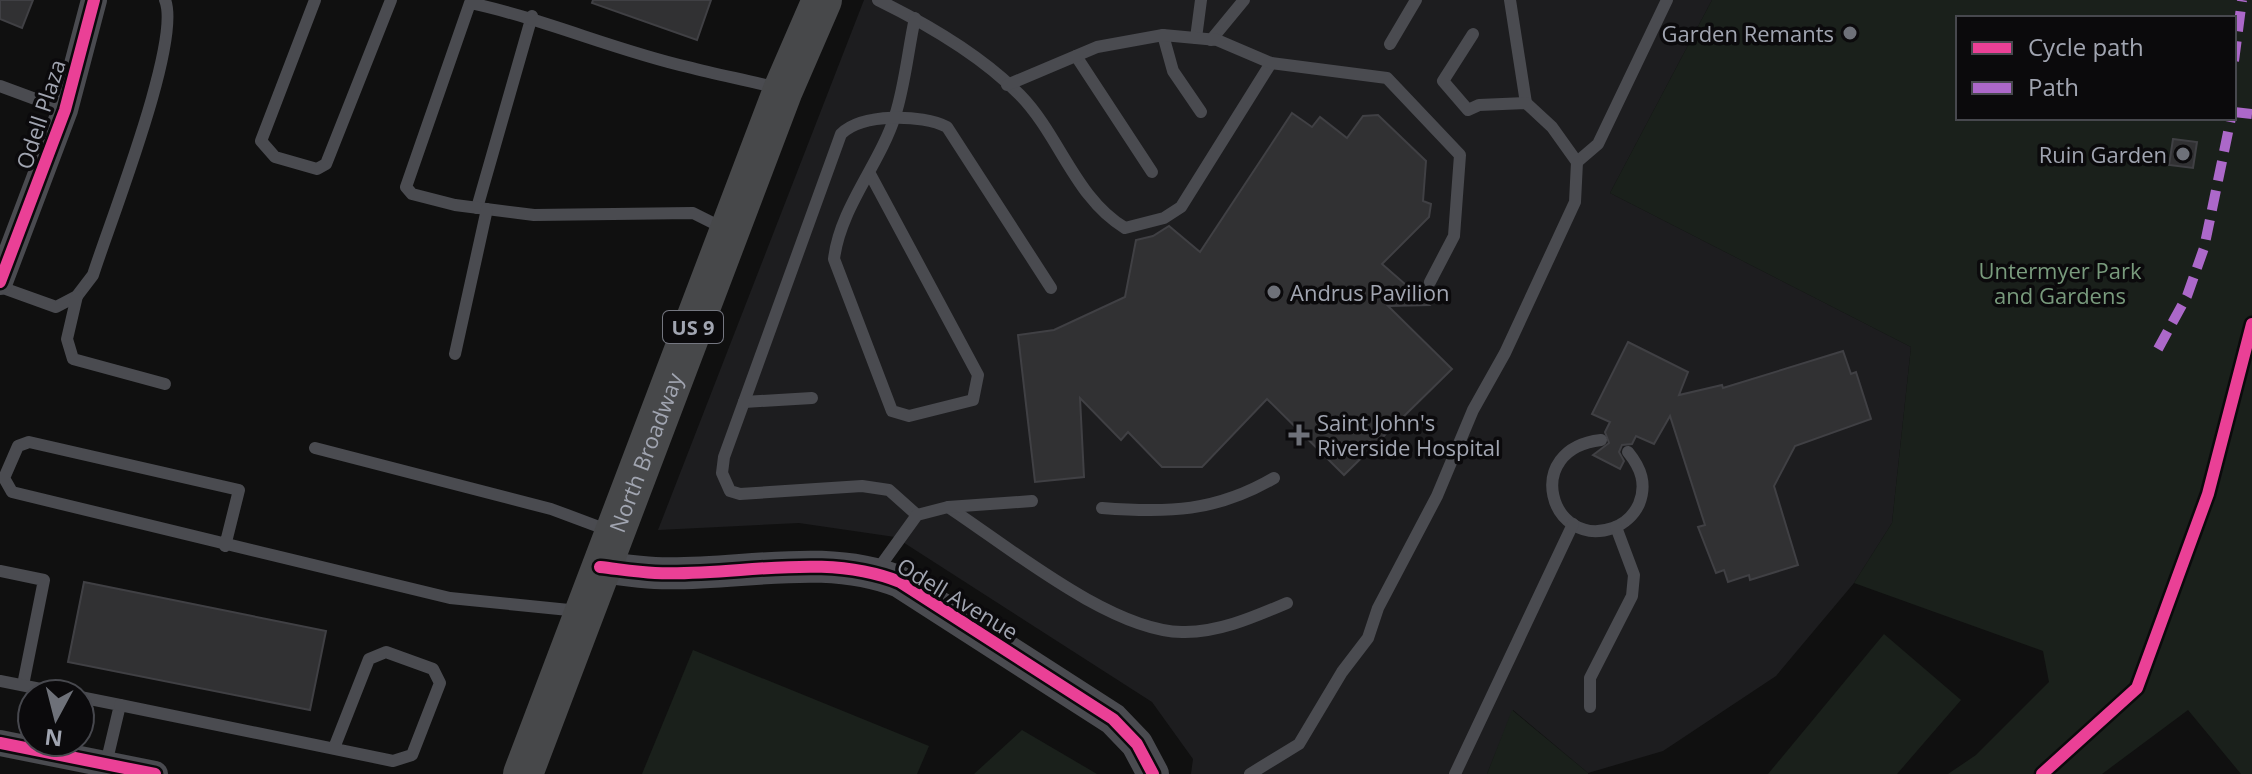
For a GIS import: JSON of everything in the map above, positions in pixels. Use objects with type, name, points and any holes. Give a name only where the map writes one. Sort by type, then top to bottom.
[{"type":"main road","name":"North Broadway","points":[[523,774],[783,90],[822,0]]},
{"type":"street","name":"Odell Plaza","points":[[0,284],[65,110],[94,0]]},
{"type":"street","name":"Odell Avenue","points":[[606,550],[655,573],[837,566],[876,572],[900,582],[1113,719],[1137,744],[1153,774]]},
{"type":"street","points":[[0,743],[155,774]]},
{"type":"lane","points":[[165,0],[169,11],[158,76],[93,275],[77,296],[67,339],[73,359],[165,384]]},
{"type":"lane","points":[[315,0],[261,141],[275,157],[317,169],[326,164],[391,0]]},
{"type":"lane","points":[[878,0],[933,27],[1021,96],[1102,215],[1125,228],[1164,218],[1181,207],[1271,63]]},
{"type":"lane","points":[[1196,38],[1201,0]]},
{"type":"lane","points":[[1211,40],[1244,0]]},
{"type":"lane","points":[[1390,44],[1416,0]]},
{"type":"lane","points":[[1250,774],[1299,744],[1342,672],[1368,638],[1378,608],[1437,496],[1459,439],[1505,353],[1575,202],[1577,162],[1552,127],[1526,103],[1510,0]]},
{"type":"lane","points":[[1577,162],[1598,144],[1667,0]]},
{"type":"lane","points":[[729,232],[693,213],[534,215],[412,194],[406,187],[467,1],[532,16],[689,68],[719,71],[783,90]]},
{"type":"lane","points":[[455,354],[482,208],[532,16]]},
{"type":"lane","points":[[869,172],[978,375],[973,400],[909,416],[892,411],[834,259],[836,244],[869,172],[895,117],[915,18]]},
{"type":"lane","points":[[1473,34],[1443,81],[1468,110],[1479,105],[1526,103]]},
{"type":"lane","points":[[1007,85],[1097,47],[1163,35],[1211,40],[1271,63],[1387,78],[1449,139],[1460,155],[1454,236],[1430,282]]},
{"type":"lane","points":[[1163,35],[1173,71],[1201,112]]},
{"type":"lane","points":[[1076,56],[1152,172]]},
{"type":"lane","points":[[0,86],[65,110]]},
{"type":"lane","points":[[917,515],[889,490],[862,486],[740,494],[730,491],[722,473],[724,457],[841,134],[847,128],[895,117],[936,122],[947,127],[1051,288]]},
{"type":"lane","points":[[0,284],[56,307],[77,296]]},
{"type":"lane","points":[[744,402],[812,398]]},
{"type":"lane","points":[[1601,440],[1572,447],[1554,471],[1554,501],[1573,524],[1601,531],[1616,527],[1638,507],[1643,493],[1643,478],[1628,452]]},
{"type":"lane","points":[[225,546],[239,490],[29,442],[18,446],[4,478],[12,492],[225,546],[450,598],[552,606],[583,612]]},
{"type":"lane","points":[[315,448],[551,509],[606,550]]},
{"type":"lane","points":[[1102,508],[1159,511],[1193,507],[1239,498],[1274,478]]},
{"type":"lane","points":[[876,572],[917,515],[948,507],[1032,501]]},
{"type":"lane","points":[[948,507],[1104,610],[1141,626],[1180,632],[1200,631],[1246,620],[1287,603]]},
{"type":"lane","points":[[1455,774],[1573,524]]},
{"type":"lane","points":[[1590,707],[1590,678],[1632,596],[1634,575],[1616,527]]},
{"type":"lane","points":[[0,571],[44,580],[24,678]]},
{"type":"lane","points":[[96,700],[393,761],[412,755],[440,683],[433,669],[386,652],[369,659],[334,748]]},
{"type":"lane","points":[[106,764],[120,705]]},
{"type":"shaded area","name":"Saint John's Riverside Hospital","points":[[864,0],[1712,0],[1610,193],[1911,347],[1892,523],[1854,583],[1776,676],[1663,751],[1588,773],[1513,710],[1487,774],[1191,774],[1193,759],[1152,702],[895,537],[799,523],[658,530]]},
{"type":"green space","name":"Untermyer Park and Gardens","points":[[1712,0],[2252,0],[2252,774],[2241,774],[2188,710],[2102,774],[1948,774],[1976,755],[2049,682],[2043,651],[1854,583],[1892,523],[1911,347],[1610,193]]},
{"type":"green space","points":[[1884,634],[1961,700],[1897,774],[1768,774]]},
{"type":"green space","points":[[693,650],[929,746],[917,774],[642,774]]},
{"type":"green space","points":[[1512,710],[1588,773],[1588,774],[1487,774]]},
{"type":"green space","points":[[1022,730],[1097,774],[974,774]]},
{"type":"building","points":[[0,0],[33,0],[22,28],[0,19]]},
{"type":"building","points":[[593,0],[711,0],[697,40],[592,3]]},
{"type":"building","name":"Andrus Pavilion","points":[[1292,113],[1312,127],[1320,117],[1347,138],[1363,116],[1378,115],[1426,161],[1423,201],[1431,204],[1429,217],[1382,264],[1429,305],[1388,306],[1452,369],[1344,475],[1267,399],[1202,467],[1162,467],[1128,432],[1121,440],[1080,398],[1084,477],[1035,482],[1018,335],[1054,330],[1125,297],[1136,240],[1153,236],[1169,226],[1200,252]]},
{"type":"building","name":"Ruin Garden","points":[[2173,139],[2197,142],[2193,168],[2169,165]]},
{"type":"building","points":[[1628,342],[1688,372],[1679,395],[1722,385],[1723,388],[1843,351],[1851,374],[1856,372],[1871,419],[1795,446],[1774,486],[1798,565],[1750,580],[1749,575],[1728,582],[1724,570],[1716,573],[1698,527],[1705,525],[1670,416],[1654,444],[1636,436],[1632,444],[1622,445],[1619,452],[1624,461],[1620,469],[1593,455],[1609,443],[1605,432],[1610,422],[1592,414]]},
{"type":"building","points":[[84,582],[326,631],[310,710],[68,662]]},
{"type":"marked path","points":[[2236,46],[2242,0]]},
{"type":"marked path","points":[[2236,112],[2252,114]]},
{"type":"marked path","points":[[2158,349],[2187,296],[2204,248],[2231,120]]},
{"type":"cycle path","points":[[0,282],[65,110],[94,0]]},
{"type":"cycle path","points":[[2042,774],[2137,688],[2208,494],[2252,324]]},
{"type":"cycle path","points":[[600,567],[648,573],[779,567],[841,568],[900,582],[1113,719],[1137,744],[1153,774]]},
{"type":"cycle path","points":[[0,743],[155,774]]},
{"type":"place","name":"Garden Remants","points":[[1850,33]]},
{"type":"place","name":"Ruin Garden","points":[[2183,154]]},
{"type":"place","name":"Andrus Pavilion","points":[[1274,292]]},
{"type":"place","name":"Saint John's Riverside Hospital","points":[[1299,435]]}]
